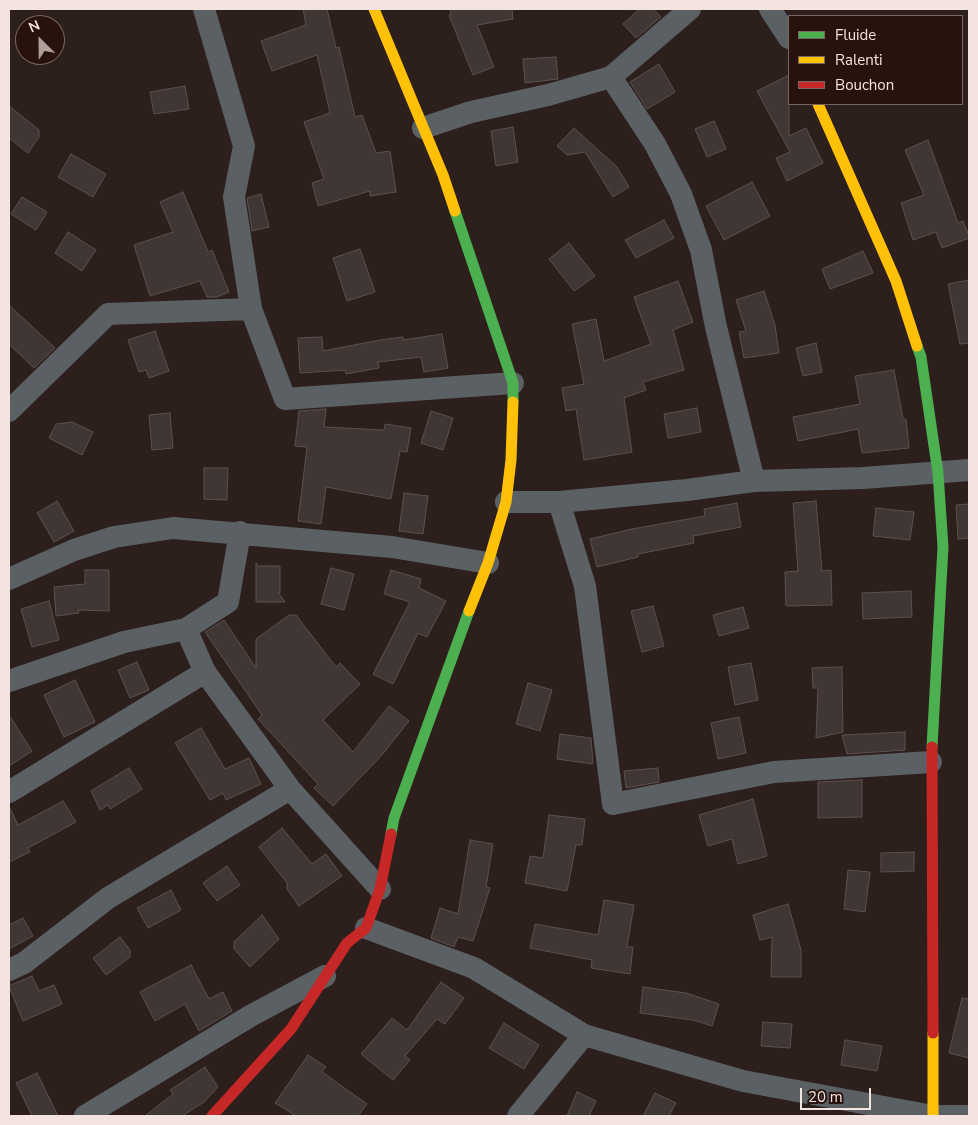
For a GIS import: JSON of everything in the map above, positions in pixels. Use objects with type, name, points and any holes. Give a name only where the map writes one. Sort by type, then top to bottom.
[{"type":"street","points":[[204,9],[244,146],[234,197],[251,309],[285,399],[513,383]]},
{"type":"street","points":[[212,1116],[291,1029],[347,943],[366,928],[380,889],[394,818],[452,654],[488,563],[506,502],[511,460],[513,383],[443,175],[374,9]]},
{"type":"street","points":[[423,128],[471,112],[548,95],[611,77],[690,9]]},
{"type":"street","points":[[770,9],[788,36]]},
{"type":"street","points":[[611,77],[654,144],[681,194],[701,250],[716,327],[754,481]]},
{"type":"street","points":[[818,105],[896,281],[921,357],[938,473],[942,547],[931,762],[933,1116]]},
{"type":"street","points":[[9,412],[108,314],[251,309]]},
{"type":"street","points":[[506,502],[559,502],[687,490],[754,481],[969,470]]},
{"type":"street","points":[[559,502],[585,586],[613,804],[774,772],[931,762]]},
{"type":"street","points":[[9,579],[74,550],[114,537],[173,528],[240,532],[392,547],[488,563]]},
{"type":"street","points":[[9,681],[124,642],[186,629],[228,602],[240,532]]},
{"type":"street","points":[[186,629],[205,672],[290,789],[380,889]]},
{"type":"street","points":[[9,792],[205,672]]},
{"type":"street","points":[[9,970],[24,963],[108,898],[290,789]]},
{"type":"street","points":[[366,928],[474,968],[584,1035],[743,1081],[933,1116],[969,1116]]},
{"type":"street","points":[[85,1116],[252,1015],[325,976]]},
{"type":"street","points":[[518,1116],[584,1035]]},
{"type":"building","points":[[303,9],[327,9],[336,48],[339,47],[355,117],[362,115],[376,153],[390,151],[396,192],[370,196],[370,191],[318,206],[312,183],[324,179],[304,122],[330,113],[317,55],[272,71],[261,41],[306,25]]},
{"type":"building","points":[[450,9],[512,9],[513,19],[477,25],[494,67],[473,75],[449,15],[451,15]]},
{"type":"building","points":[[639,9],[653,9],[661,17],[636,38],[623,24]]},
{"type":"building","points":[[556,57],[558,79],[525,83],[523,59]]},
{"type":"building","points":[[659,64],[675,92],[647,109],[630,82]]},
{"type":"building","points":[[788,76],[789,136],[806,128],[823,163],[787,181],[776,158],[790,152],[757,91]]},
{"type":"building","points":[[185,86],[189,109],[154,114],[150,92]]},
{"type":"building","points":[[9,106],[39,130],[39,137],[28,153],[9,138]]},
{"type":"building","points":[[714,121],[726,149],[707,157],[695,129]]},
{"type":"building","points":[[513,127],[518,162],[496,166],[491,131]]},
{"type":"building","points":[[574,128],[617,167],[629,187],[613,197],[585,152],[567,155],[557,146]]},
{"type":"building","points":[[928,140],[958,223],[963,221],[969,236],[969,238],[942,248],[936,232],[913,240],[901,203],[924,195],[905,150]]},
{"type":"building","points":[[71,154],[106,174],[93,197],[58,177]]},
{"type":"building","points":[[752,182],[770,216],[724,240],[706,206]]},
{"type":"building","points":[[183,192],[208,252],[212,250],[229,292],[217,297],[207,297],[200,281],[150,296],[134,245],[173,232],[160,202]]},
{"type":"building","points":[[261,194],[269,227],[252,231],[247,198]]},
{"type":"building","points":[[22,197],[47,212],[36,230],[11,214]]},
{"type":"building","points":[[664,220],[674,238],[636,258],[625,240]]},
{"type":"building","points":[[68,232],[96,250],[82,271],[55,253]]},
{"type":"building","points":[[569,243],[595,276],[574,291],[549,259]]},
{"type":"building","points":[[360,249],[375,292],[347,301],[333,258]]},
{"type":"building","points":[[863,251],[873,273],[830,289],[822,269]]},
{"type":"building","points":[[969,280],[969,343],[960,344],[948,284]]},
{"type":"building","points":[[678,281],[693,322],[673,330],[684,370],[643,382],[646,390],[624,398],[632,452],[584,460],[576,409],[566,411],[562,388],[584,384],[572,324],[596,319],[604,361],[651,344],[634,297]]},
{"type":"building","points":[[764,291],[775,325],[779,353],[744,358],[739,332],[746,331],[736,300]]},
{"type":"building","points":[[9,305],[55,348],[34,368],[9,344]]},
{"type":"building","points":[[155,331],[169,371],[149,378],[146,370],[139,372],[128,340]]},
{"type":"building","points":[[442,334],[448,368],[424,372],[421,357],[378,362],[379,368],[346,374],[345,370],[300,373],[298,338],[322,337],[323,351],[380,340],[403,337],[403,340]]},
{"type":"building","points":[[816,343],[822,372],[803,376],[796,348]]},
{"type":"building","points":[[894,370],[903,419],[906,419],[909,448],[862,453],[858,429],[798,441],[793,417],[860,404],[855,376]]},
{"type":"building","points":[[697,408],[701,432],[668,438],[664,414]]},
{"type":"building","points":[[326,409],[324,427],[384,430],[385,424],[411,428],[407,452],[400,451],[391,499],[326,487],[321,524],[298,521],[307,447],[295,446],[299,411]]},
{"type":"building","points":[[431,411],[453,418],[443,450],[421,443]]},
{"type":"building","points":[[170,413],[173,448],[152,450],[149,415]]},
{"type":"building","points":[[72,422],[93,432],[82,455],[49,438],[56,424]]},
{"type":"building","points":[[204,468],[228,468],[227,500],[204,499]]},
{"type":"building","points":[[404,493],[428,496],[423,534],[399,531]]},
{"type":"building","points":[[57,501],[74,531],[54,542],[37,513]]},
{"type":"building","points":[[816,501],[822,571],[831,570],[832,605],[786,606],[785,572],[798,571],[793,503]]},
{"type":"building","points":[[737,503],[741,527],[693,536],[694,543],[638,554],[638,557],[597,567],[590,539],[632,529],[705,516],[704,509]]},
{"type":"building","points":[[969,504],[969,538],[958,539],[956,505]]},
{"type":"building","points":[[876,508],[914,512],[910,540],[873,536]]},
{"type":"building","points":[[256,563],[258,566],[280,566],[280,593],[278,592],[285,602],[256,602]]},
{"type":"building","points":[[331,568],[354,574],[344,610],[321,604]]},
{"type":"building","points":[[85,570],[109,570],[109,611],[78,610],[79,613],[56,616],[54,587],[85,584]]},
{"type":"building","points":[[391,570],[421,579],[419,588],[446,601],[427,637],[418,633],[393,684],[373,674],[410,602],[384,594]]},
{"type":"building","points":[[911,591],[912,617],[863,619],[862,593]]},
{"type":"building","points":[[49,601],[59,640],[32,647],[21,609]]},
{"type":"building","points":[[653,606],[664,646],[642,652],[631,611]]},
{"type":"building","points":[[743,607],[749,628],[719,636],[713,615]]},
{"type":"building","points":[[289,615],[296,615],[336,667],[340,663],[360,684],[323,720],[353,752],[389,706],[409,721],[382,755],[333,806],[314,788],[318,784],[258,719],[262,715],[205,632],[224,620],[256,668],[256,639]]},
{"type":"building","points":[[137,662],[149,690],[130,698],[118,670]]},
{"type":"building","points":[[751,663],[758,700],[735,705],[728,667]]},
{"type":"building","points":[[842,667],[843,732],[816,738],[818,688],[813,688],[812,668]]},
{"type":"building","points":[[75,680],[95,722],[64,737],[44,695]]},
{"type":"building","points":[[528,683],[552,690],[540,731],[516,724]]},
{"type":"building","points":[[9,715],[32,751],[9,766]]},
{"type":"building","points":[[739,717],[746,753],[718,759],[711,723]]},
{"type":"building","points":[[201,728],[225,769],[249,758],[261,784],[226,800],[223,793],[210,800],[175,743]]},
{"type":"building","points":[[905,732],[905,750],[847,754],[842,735]]},
{"type":"building","points":[[560,734],[591,738],[593,764],[557,759]]},
{"type":"building","points":[[129,768],[142,789],[110,809],[108,805],[100,810],[91,791]]},
{"type":"building","points":[[658,768],[659,782],[626,788],[624,771]]},
{"type":"building","points":[[862,780],[862,817],[818,818],[818,782]]},
{"type":"building","points":[[753,799],[767,856],[738,864],[732,839],[708,846],[699,815]]},
{"type":"building","points":[[63,801],[76,822],[28,848],[30,852],[9,862],[9,806],[18,825]]},
{"type":"building","points":[[549,815],[585,819],[582,845],[576,845],[567,891],[525,883],[530,856],[543,858]]},
{"type":"building","points":[[282,828],[312,864],[326,854],[342,876],[299,906],[287,889],[287,883],[259,847]]},
{"type":"building","points":[[470,840],[493,844],[486,887],[490,888],[473,941],[458,937],[454,947],[431,938],[440,908],[458,914]]},
{"type":"building","points":[[914,852],[914,871],[881,872],[881,853]]},
{"type":"building","points":[[227,866],[240,885],[217,901],[203,883]]},
{"type":"building","points":[[848,870],[870,872],[865,912],[844,909]]},
{"type":"building","points":[[171,890],[181,910],[148,928],[137,908]]},
{"type":"building","points":[[604,900],[634,905],[627,947],[633,947],[630,974],[591,968],[592,960],[530,948],[535,924],[598,935]]},
{"type":"building","points":[[788,904],[801,950],[801,977],[771,977],[772,937],[760,940],[753,915]]},
{"type":"building","points":[[262,915],[279,939],[250,967],[234,949],[234,942]]},
{"type":"building","points":[[23,918],[33,936],[9,949],[9,925]]},
{"type":"building","points":[[120,937],[130,950],[130,957],[106,975],[93,958]]},
{"type":"building","points":[[191,965],[209,999],[223,992],[232,1011],[199,1031],[185,1004],[155,1021],[140,992]]},
{"type":"building","points":[[32,976],[39,991],[54,985],[62,1004],[23,1021],[9,986]]},
{"type":"building","points":[[441,982],[464,998],[445,1024],[437,1019],[405,1056],[410,1060],[393,1080],[361,1054],[392,1018],[407,1030]]},
{"type":"building","points":[[643,987],[686,993],[719,1004],[712,1026],[693,1020],[640,1013]]},
{"type":"building","points":[[962,998],[969,999],[969,1058],[949,1053]]},
{"type":"building","points":[[763,1022],[792,1024],[790,1048],[761,1046]]},
{"type":"building","points":[[504,1023],[539,1045],[524,1069],[489,1048]]},
{"type":"building","points":[[845,1040],[882,1046],[877,1071],[841,1065]]},
{"type":"building","points":[[308,1055],[326,1067],[322,1072],[367,1104],[358,1116],[296,1116],[275,1103]]},
{"type":"building","points":[[205,1067],[218,1087],[204,1102],[182,1116],[145,1116],[173,1094],[170,1090]]},
{"type":"building","points":[[37,1073],[58,1116],[32,1116],[16,1083]]},
{"type":"building","points":[[577,1092],[596,1101],[589,1116],[567,1116]]},
{"type":"building","points":[[655,1093],[676,1103],[669,1116],[643,1116]]},
{"type":"traffic: fast","points":[[455,211],[513,383],[513,402]]},
{"type":"traffic: fast","points":[[917,346],[921,357],[938,473],[943,547],[932,747]]},
{"type":"traffic: fast","points":[[391,834],[394,818],[469,611]]},
{"type":"traffic: slow","points":[[374,9],[443,175],[455,211]]},
{"type":"traffic: slow","points":[[818,105],[896,281],[917,346]]},
{"type":"traffic: slow","points":[[469,611],[488,563],[506,502],[511,460],[513,402]]},
{"type":"traffic: slow","points":[[933,1033],[933,1116]]},
{"type":"traffic: jam","points":[[932,747],[933,1033]]},
{"type":"traffic: jam","points":[[212,1116],[291,1029],[347,943],[366,928],[380,889],[391,834]]}]
